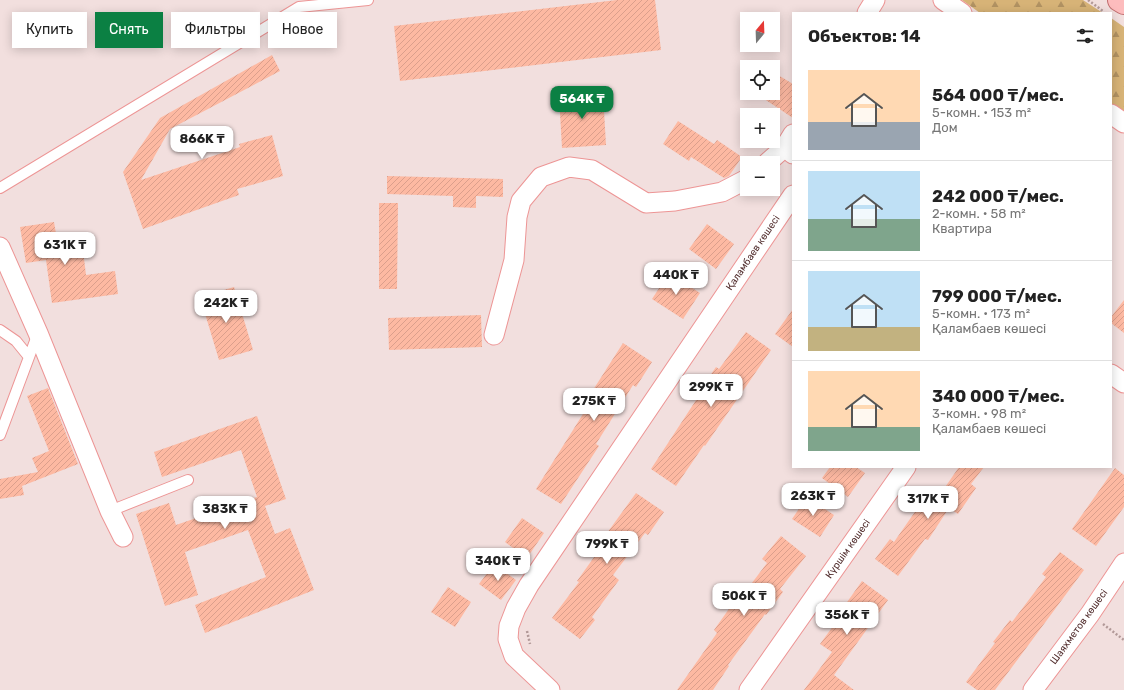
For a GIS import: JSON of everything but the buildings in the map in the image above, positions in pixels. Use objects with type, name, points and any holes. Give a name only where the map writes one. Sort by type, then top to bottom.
[{"type":"main road","points":[[1119,0],[1124,3]]},
{"type":"street","points":[[868,12],[875,0]]},
{"type":"street","points":[[943,0],[961,12]]},
{"type":"street","points":[[1112,115],[1124,123]]},
{"type":"street","points":[[776,156],[790,145]]},
{"type":"street","points":[[494,335],[514,260],[517,217],[521,201],[541,177],[569,167],[592,170],[646,203],[675,201],[722,192],[740,183]]},
{"type":"street","name":"Қаламбаев көшесі","points":[[550,690],[514,656],[508,640],[509,626],[516,608],[529,585],[792,196]]},
{"type":"street","points":[[0,247],[38,333],[110,511],[123,537]]},
{"type":"street","points":[[1112,375],[1124,383]]},
{"type":"street","name":"Күршім көшесі","points":[[748,690],[905,468]]},
{"type":"street","name":"Шаяхметов көшесі","points":[[1033,690],[1090,614],[1124,563]]},
{"type":"lane","points":[[0,188],[299,7],[368,0]]},
{"type":"lane","points":[[0,330],[16,341],[29,356]]},
{"type":"lane","points":[[0,435],[38,333]]},
{"type":"lane","points":[[110,511],[188,480]]},
{"type":"path","points":[[1088,0],[1106,12]]},
{"type":"path","points":[[1090,614],[1124,640]]},
{"type":"green space","points":[[962,0],[1083,0],[1101,12],[979,12]]},
{"type":"green space","points":[[1112,19],[1124,27],[1124,114],[1112,105]]}]
